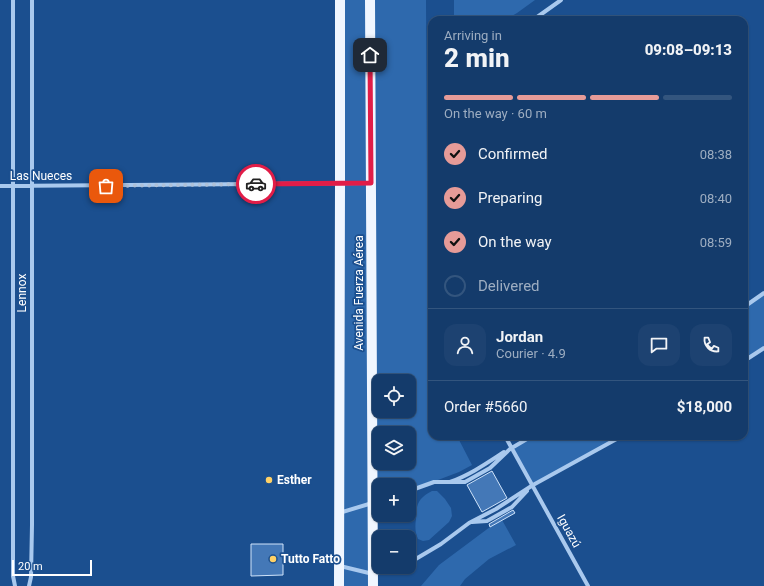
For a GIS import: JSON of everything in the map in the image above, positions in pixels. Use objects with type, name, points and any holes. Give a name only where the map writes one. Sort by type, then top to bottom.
[{"type":"main road","name":"Avenida Fuerza Aérea","points":[[339,586],[340,0]]},
{"type":"main road","name":"Avenida Fuerza Aérea","points":[[370,0],[376,478]]},
{"type":"main road","name":"Avenida Fuerza Aérea","points":[[373,574],[373,586]]},
{"type":"street","name":"Lennox","points":[[13,0],[13,576],[15,586]]},
{"type":"street","name":"Lennox","points":[[29,586],[31,577],[32,540],[32,0]]},
{"type":"street","points":[[539,16],[561,0]]},
{"type":"street","name":"Las Nueces","points":[[0,186],[371,183]]},
{"type":"street","points":[[748,304],[764,293]]},
{"type":"street","points":[[748,358],[764,348]]},
{"type":"street","name":"Iguazú","points":[[508,440],[588,586]]},
{"type":"street","points":[[447,483],[469,474],[525,440]]},
{"type":"street","points":[[416,559],[441,544],[469,523],[496,509],[533,485],[615,440]]},
{"type":"street","points":[[416,488],[434,482],[465,482],[490,468],[512,447]]},
{"type":"street","points":[[469,523],[487,521],[512,508],[533,485]]},
{"type":"street","points":[[339,513],[372,503]]},
{"type":"street","points":[[339,566],[372,574]]},
{"type":"shaded area","points":[[340,0],[426,0],[428,440],[459,440],[472,465],[459,472],[416,488],[416,478],[372,478],[373,586],[339,586]]},
{"type":"shaded area","points":[[454,0],[535,0],[512,16],[454,16]]},
{"type":"shaded area","points":[[764,293],[764,348],[748,358],[748,304]]},
{"type":"shaded area","points":[[525,440],[615,440],[533,485],[512,447]]},
{"type":"shaded area","points":[[432,491],[437,491],[451,508],[452,516],[449,522],[429,540],[423,541],[418,539],[415,527],[417,506],[421,499]]},
{"type":"shaded area","points":[[502,520],[516,545],[489,559],[465,579],[460,586],[421,586],[439,565],[490,527]]},
{"type":"building","points":[[492,471],[507,498],[482,512],[467,485]]},
{"type":"building","points":[[513,510],[515,513],[490,527],[489,524]]},
{"type":"building","points":[[251,544],[283,544],[283,575],[251,576]]},
{"type":"way so far","points":[[106,186],[256,184]]},
{"type":"place","name":"Esther","points":[[269,480]]},
{"type":"place","name":"Tutto Fatto","points":[[273,559]]},
{"type":"route","points":[[256,184],[371,183],[370,55]]}]
